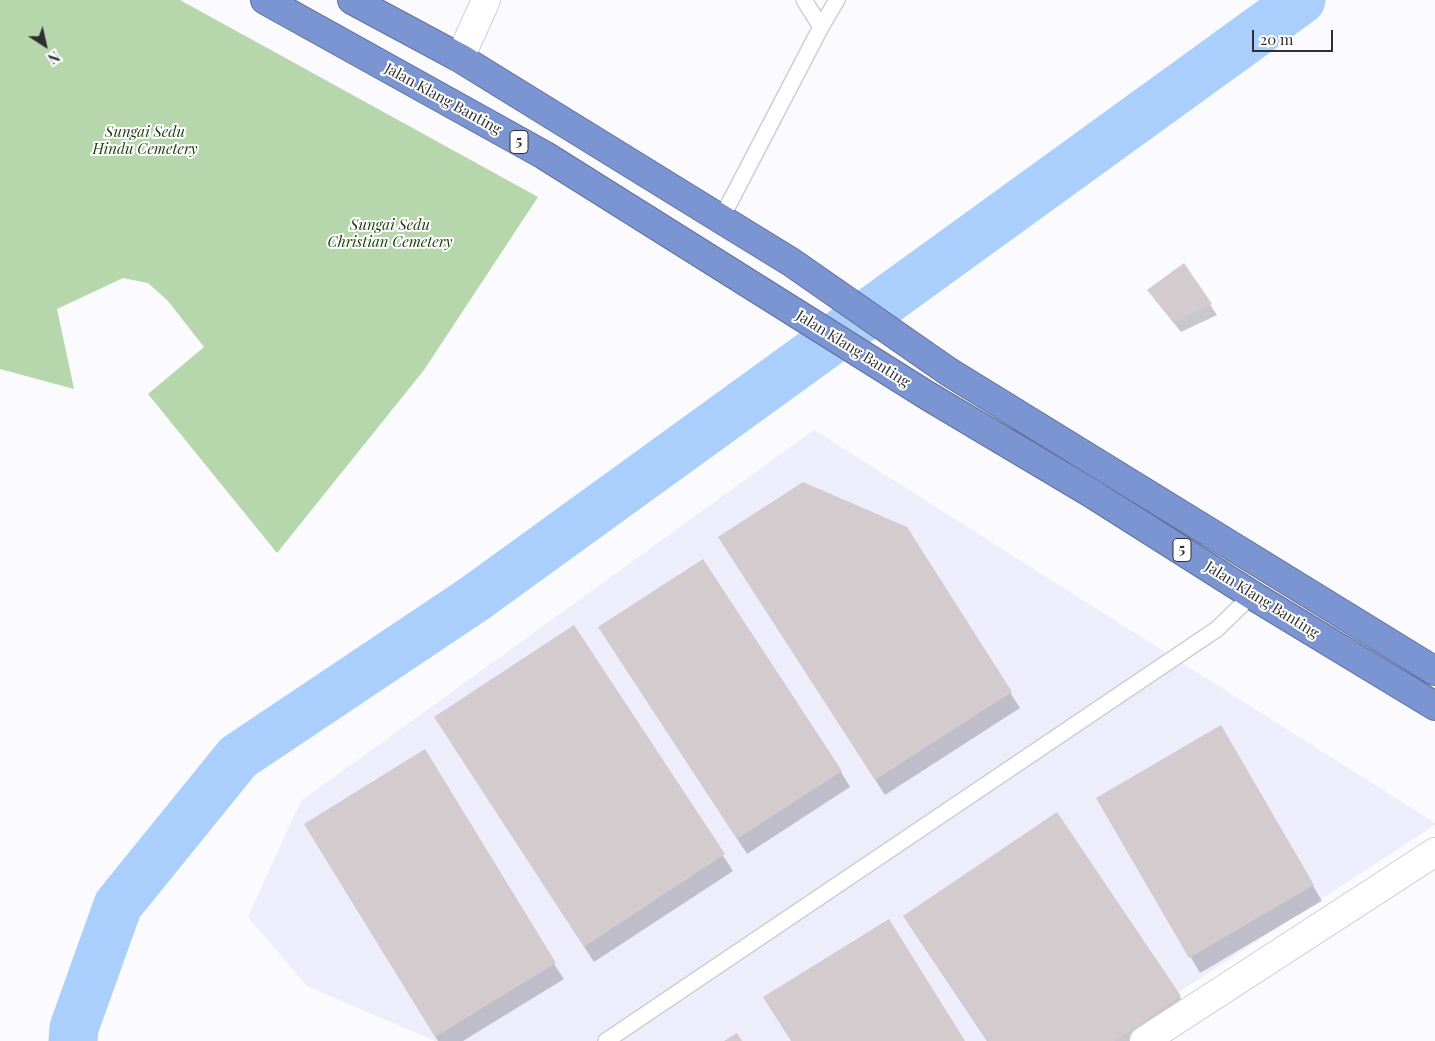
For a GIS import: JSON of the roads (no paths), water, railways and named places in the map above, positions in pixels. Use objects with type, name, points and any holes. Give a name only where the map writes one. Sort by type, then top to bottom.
[{"type":"highway","name":"Jalan Klang Banting","points":[[265,0],[544,155],[928,396],[1091,493],[1252,595],[1435,706]]},
{"type":"highway","name":"Jalan Klang Banting","points":[[352,0],[460,58],[721,219],[790,262],[949,372],[1435,670]]},
{"type":"street","points":[[460,58],[486,0]]},
{"type":"street","points":[[1144,1041],[1435,852]]},
{"type":"lane","points":[[804,0],[821,27]]},
{"type":"lane","points":[[721,219],[821,27],[837,0]]},
{"type":"lane","points":[[606,1041],[1217,629],[1252,595]]},
{"type":"waterway","points":[[73,1041],[74,1028],[118,905],[238,757],[474,599],[1301,0]]},
{"type":"park label","name":"Sungai Sedu Hindu Cemetery","points":[[145,140]]},
{"type":"park label","name":"Sungai Sedu Christian Cemetery","points":[[390,234]]}]
